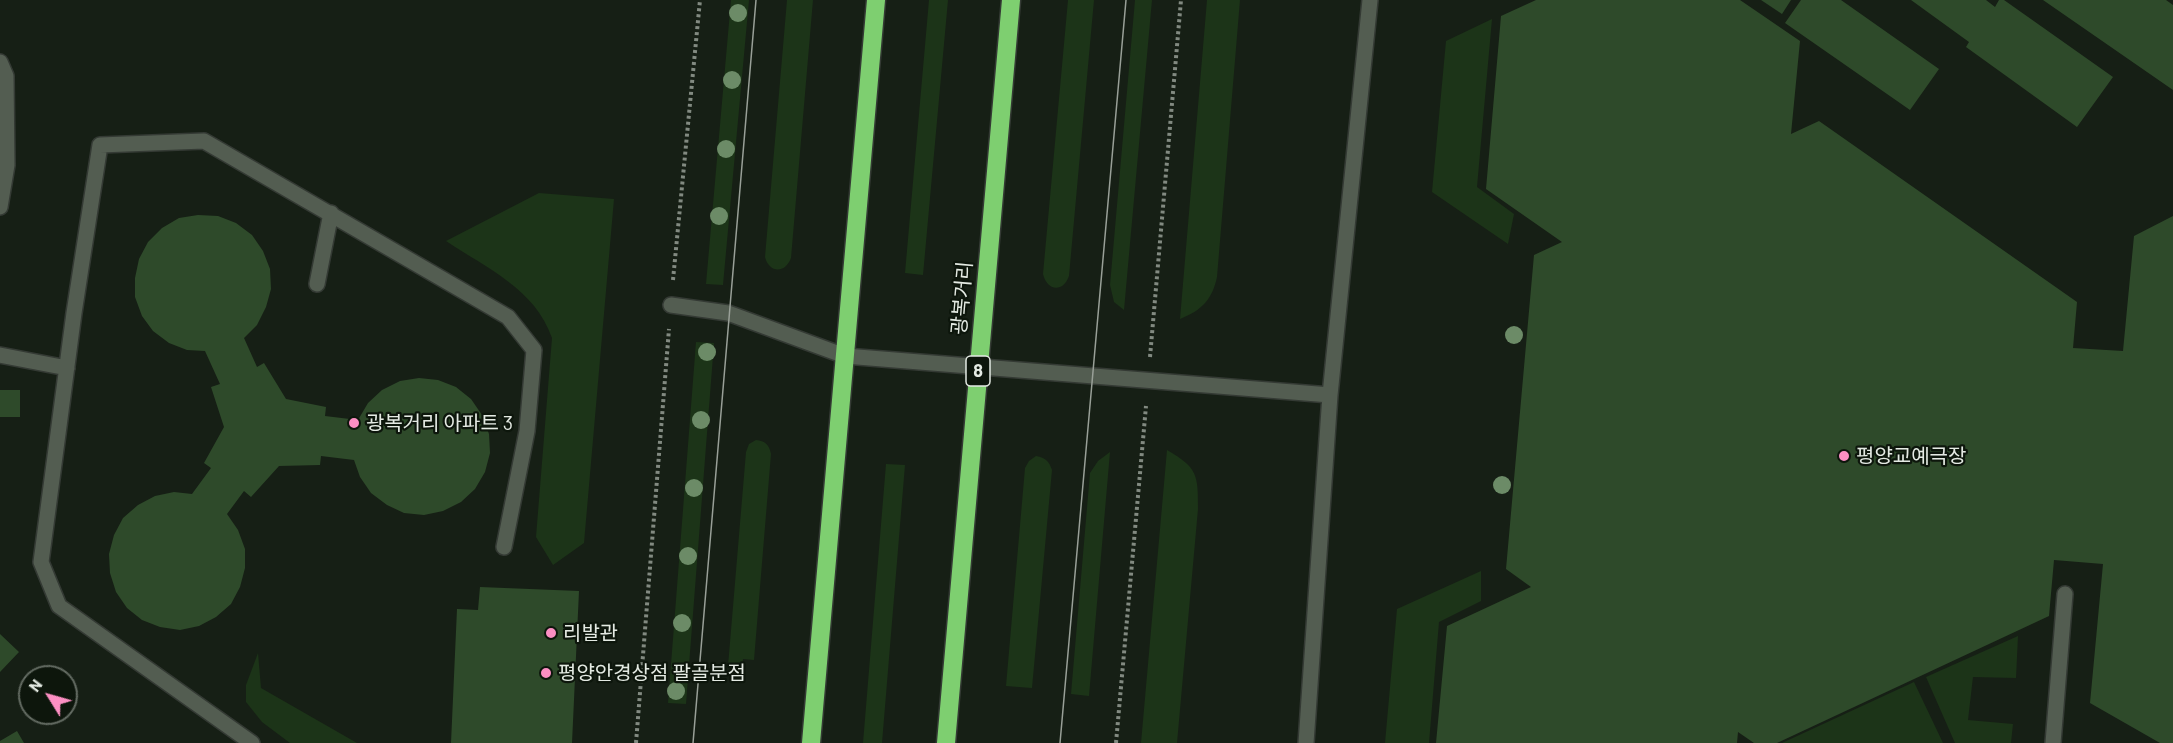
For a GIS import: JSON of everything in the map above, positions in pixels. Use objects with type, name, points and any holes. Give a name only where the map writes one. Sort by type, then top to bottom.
[{"type":"highway","points":[[811,743],[876,0]]},
{"type":"highway","name":"광복거리","points":[[946,743],[1011,0]]},
{"type":"street","points":[[1306,743],[1330,395],[1370,0]]},
{"type":"street","points":[[0,62],[6,76],[7,165],[0,207]]},
{"type":"street","points":[[252,743],[59,606],[41,562],[100,145],[204,141],[508,317],[534,350],[526,431],[504,547]]},
{"type":"street","points":[[317,284],[331,213]]},
{"type":"street","points":[[671,305],[728,313],[845,356],[1330,395]]},
{"type":"street","points":[[0,355],[67,368]]},
{"type":"street","points":[[2053,743],[2066,594]]},
{"type":"path","points":[[636,743],[671,305],[700,0]]},
{"type":"green space","points":[[731,0],[749,0],[723,285],[706,284]]},
{"type":"green space","points":[[787,0],[813,0],[791,258],[785,267],[777,270],[770,266],[765,257]]},
{"type":"green space","points":[[929,0],[948,0],[923,275],[905,273]]},
{"type":"green space","points":[[1068,0],[1094,0],[1069,276],[1063,285],[1055,288],[1048,284],[1043,274]]},
{"type":"green space","points":[[1135,0],[1152,0],[1124,310],[1114,302],[1110,285]]},
{"type":"green space","points":[[1207,0],[1240,0],[1217,277],[1205,303],[1180,319]]},
{"type":"green space","points":[[1492,19],[1477,187],[1514,214],[1508,244],[1432,192],[1446,41]]},
{"type":"green space","points":[[539,193],[614,199],[584,543],[553,565],[536,537],[552,338],[534,306],[522,293],[494,271],[446,241]]},
{"type":"green space","points":[[696,342],[714,343],[686,704],[668,703]]},
{"type":"green space","points":[[756,440],[766,444],[771,454],[754,660],[743,659],[742,667],[728,666],[746,452],[749,444]]},
{"type":"green space","points":[[1167,450],[1185,462],[1194,474],[1198,488],[1198,509],[1177,743],[1141,743]]},
{"type":"green space","points":[[1110,452],[1089,696],[1071,694],[1090,473],[1098,461]]},
{"type":"green space","points":[[1036,456],[1047,460],[1052,470],[1032,688],[1006,686],[1025,468]]},
{"type":"green space","points":[[886,464],[905,465],[882,743],[863,743]]},
{"type":"green space","points":[[1481,571],[1481,601],[1439,622],[1429,743],[1385,743],[1397,609]]},
{"type":"green space","points":[[2018,636],[2016,678],[1973,677],[1968,720],[2013,724],[2011,743],[1955,743],[1926,677]]},
{"type":"green space","points":[[258,653],[261,688],[357,743],[290,743],[262,722],[246,702],[246,685]]},
{"type":"green space","points":[[1914,682],[1943,743],[1782,743]]},
{"type":"building","name":"평양교예극장","points":[[1536,0],[1740,0],[1800,41],[1791,134],[1819,121],[2077,302],[2073,348],[2123,351],[2134,236],[2173,216],[2173,743],[2160,743],[2090,703],[2103,564],[2054,560],[2049,616],[1777,743],[1754,743],[1738,732],[1737,743],[1436,743],[1447,626],[1531,587],[1506,569],[1534,255],[1562,242],[1486,189],[1501,16]]},
{"type":"building","points":[[1761,0],[1791,0],[1782,14]]},
{"type":"building","points":[[1801,0],[1841,0],[1939,69],[1910,110],[1785,23]]},
{"type":"building","points":[[1911,0],[1986,0],[1995,7],[1999,0],[2004,0],[2113,77],[2077,127],[1966,47],[1969,42]]},
{"type":"building","points":[[2043,0],[2166,0],[2173,5],[2173,90]]},
{"type":"building","name":"광복거리 아파트 3","points":[[198,215],[218,216],[236,223],[252,235],[263,251],[270,269],[271,289],[266,307],[257,325],[244,338],[257,367],[264,363],[286,399],[326,407],[325,416],[358,420],[368,403],[382,390],[400,381],[419,378],[438,380],[456,387],[471,399],[482,415],[489,434],[490,453],[485,472],[475,489],[461,502],[443,511],[424,515],[404,513],[387,505],[371,493],[360,477],[354,460],[321,456],[320,465],[279,466],[251,497],[244,491],[227,514],[238,530],[245,549],[245,568],[240,587],[231,604],[216,617],[199,626],[180,630],[160,627],[142,620],[127,608],[116,592],[110,573],[109,554],[114,535],[123,518],[138,505],[155,496],[174,492],[192,494],[211,468],[204,463],[224,427],[211,387],[220,384],[205,351],[187,350],[169,343],[153,331],[142,316],[135,297],[135,278],[139,259],[148,242],[162,228],[179,218]]},
{"type":"building","points":[[0,390],[20,390],[20,417],[0,417]]},
{"type":"building","points":[[480,587],[579,591],[572,743],[451,743],[457,609],[478,610]]},
{"type":"building","points":[[0,634],[19,652],[0,672]]},
{"type":"building","points":[[17,731],[24,743],[0,743],[0,741]]},
{"type":"tram line","points":[[693,743],[756,0]]},
{"type":"tram line","points":[[1060,743],[1126,0]]},
{"type":"place","name":"광복거리 아파트 3","points":[[354,423]]},
{"type":"place","name":"평양교예극장","points":[[1844,456]]},
{"type":"place","name":"리발관","points":[[551,633]]},
{"type":"place","name":"평양안경상점 팔골분점","points":[[546,673]]}]
